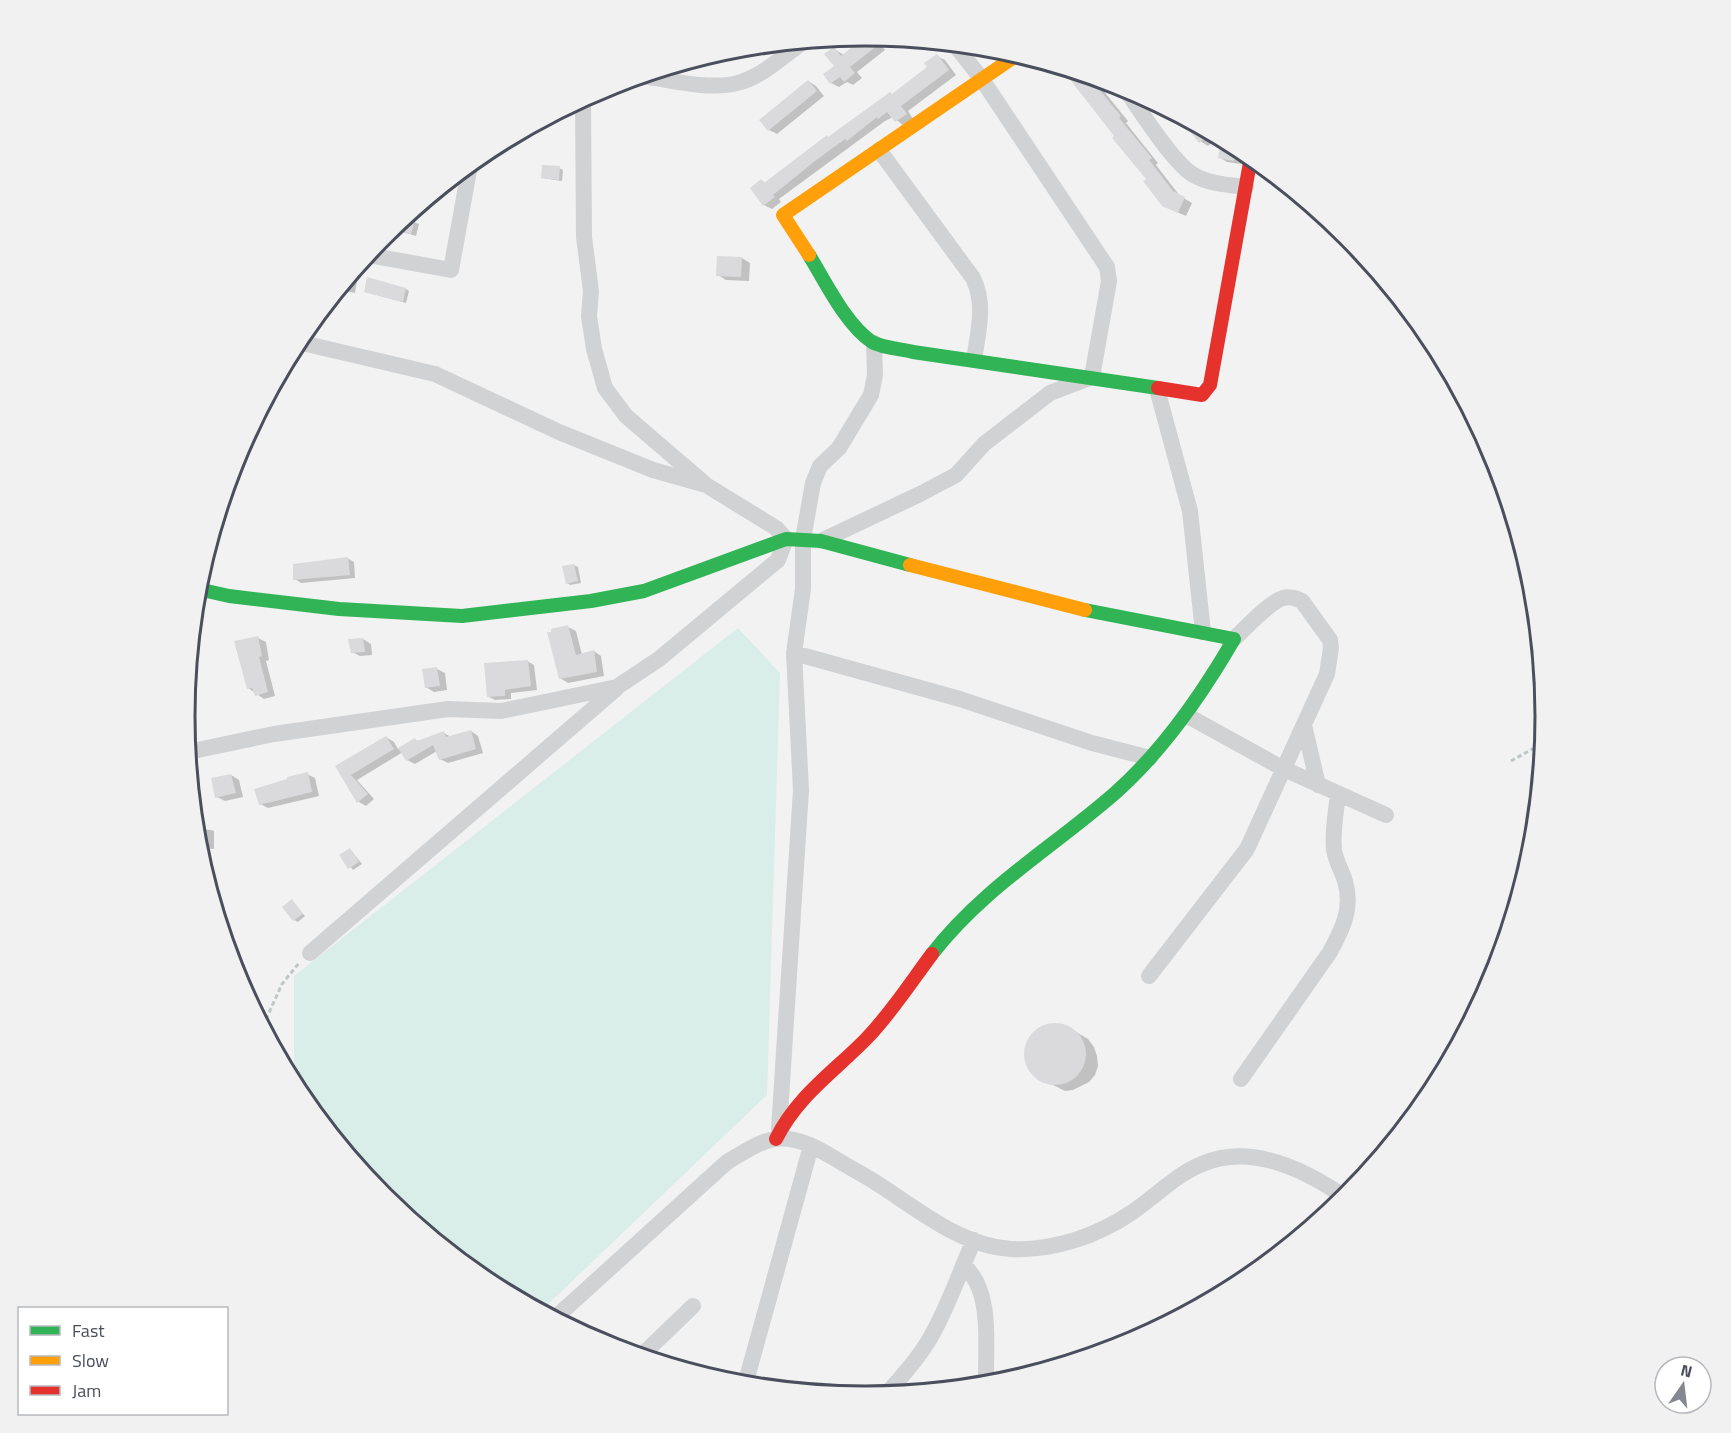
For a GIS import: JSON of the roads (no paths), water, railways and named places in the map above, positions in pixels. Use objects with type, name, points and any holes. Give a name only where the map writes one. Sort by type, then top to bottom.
[{"type":"street","points":[[661,79],[703,85],[740,82],[759,74],[791,51]]},
{"type":"street","points":[[962,53],[981,78],[1107,267],[1109,281],[1092,377]]},
{"type":"street","points":[[1007,62],[783,215],[848,316],[874,343],[889,348],[1202,395],[1210,386],[1249,167]]},
{"type":"street","points":[[1137,105],[1178,161],[1192,174],[1213,182],[1246,187]]},
{"type":"street","points":[[583,110],[584,237],[591,291],[589,316],[594,350],[605,388],[626,416],[706,485],[776,528],[786,538]]},
{"type":"street","points":[[879,150],[973,278],[979,290],[981,310],[974,360]]},
{"type":"street","points":[[379,257],[452,270],[468,178]]},
{"type":"street","points":[[777,1134],[801,790],[794,653],[803,589],[803,539],[813,483],[820,466],[839,448],[872,395],[875,375],[874,343]]},
{"type":"street","points":[[308,344],[435,374],[559,432],[643,466],[706,485]]},
{"type":"street","points":[[821,542],[956,475],[984,444],[1050,393],[1092,377]]},
{"type":"street","points":[[1157,389],[1190,511],[1203,632]]},
{"type":"street","points":[[310,952],[617,687],[659,659],[778,560],[786,538]]},
{"type":"street","points":[[207,591],[229,596],[339,609],[462,616],[517,611],[644,591],[786,538],[821,542],[1060,605],[1234,639]]},
{"type":"street","points":[[561,1313],[727,1162],[777,1134],[810,1092],[854,1052],[888,1015],[947,933],[1006,879],[1096,809],[1150,758],[1186,715],[1234,639],[1281,598],[1295,597],[1302,601],[1330,640],[1327,674],[1247,849],[1149,976]]},
{"type":"street","points":[[794,653],[960,699],[1092,742],[1150,758]]},
{"type":"street","points":[[197,750],[274,734],[448,709],[501,711],[617,687]]},
{"type":"street","points":[[1186,715],[1284,769],[1386,815]]},
{"type":"street","points":[[1304,725],[1318,785]]},
{"type":"street","points":[[1241,1079],[1330,952],[1347,916],[1348,894],[1334,852],[1333,834],[1338,794]]},
{"type":"street","points":[[777,1134],[811,1146],[876,1183],[938,1223],[985,1245],[1010,1249],[1035,1249],[1087,1236],[1131,1213],[1183,1173],[1203,1163],[1221,1158],[1260,1159],[1284,1165],[1306,1174],[1337,1192]]},
{"type":"street","points":[[747,1376],[811,1146]]},
{"type":"street","points":[[894,1385],[929,1340],[974,1240]]},
{"type":"street","points":[[963,1265],[971,1272],[982,1297],[985,1311],[986,1376]]},
{"type":"street","points":[[647,1350],[693,1306]]}]
